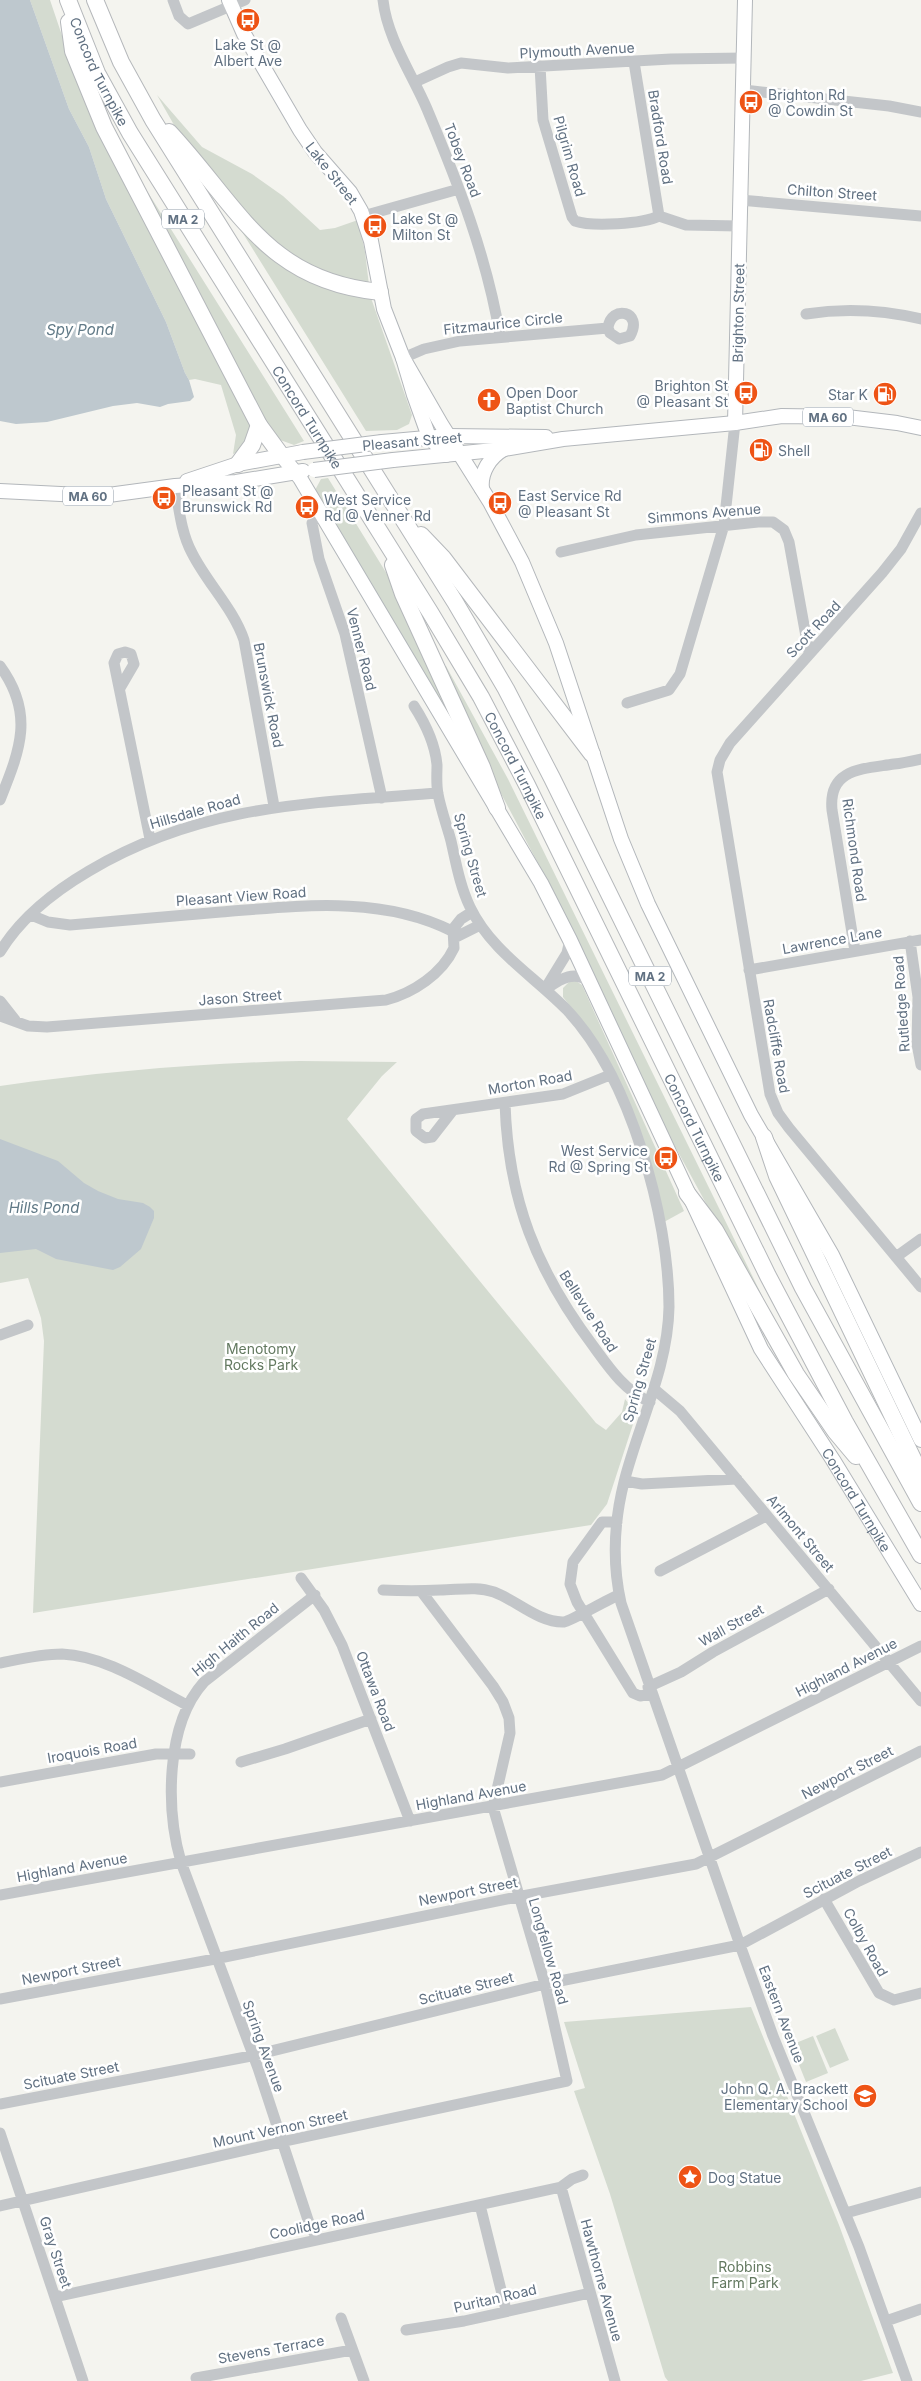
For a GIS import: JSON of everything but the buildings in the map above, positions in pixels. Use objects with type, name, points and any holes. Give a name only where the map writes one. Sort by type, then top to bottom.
[{"type":"highway","points":[[67,0],[73,51],[101,120],[259,425],[281,455]]},
{"type":"highway","name":"Concord Turnpike","points":[[67,0],[97,74],[130,133],[465,668],[508,748],[772,1283],[878,1481],[921,1555]]},
{"type":"highway","name":"Concord Turnpike","points":[[96,0],[121,62],[144,105],[473,631],[518,711],[803,1288],[921,1503]]},
{"type":"highway","points":[[144,105],[188,152],[254,233],[279,256],[302,271],[328,282],[380,292]]},
{"type":"highway","points":[[238,464],[252,445],[259,425]]},
{"type":"highway","points":[[400,514],[443,558],[592,754]]},
{"type":"highway","points":[[383,537],[403,594],[482,767],[497,808]]},
{"type":"highway","points":[[764,1137],[777,1176],[915,1463],[921,1480]]},
{"type":"highway","points":[[687,1194],[715,1230],[755,1304],[834,1431],[878,1481]]},
{"type":"main road","name":"Brighton Street","points":[[735,423],[745,0]]},
{"type":"main road","name":"Lake Street","points":[[230,3],[244,34],[300,130],[315,152],[353,196],[363,216],[371,241],[380,292],[430,437]]},
{"type":"main road","name":"Lake Street","points":[[403,358],[460,454]]},
{"type":"main road","name":"Pleasant Street","points":[[0,491],[101,496],[175,486],[236,482],[296,472],[393,460],[504,449],[563,439],[735,423],[782,416],[847,417],[921,428]]},
{"type":"main road","name":"Pleasant Street","points":[[175,486],[238,464],[281,455],[382,442],[448,436],[515,436],[563,439]]},
{"type":"main road","points":[[430,437],[446,455]]},
{"type":"main road","points":[[482,488],[482,478],[487,465],[494,456],[504,449]]},
{"type":"main road","points":[[460,454],[482,488],[515,548],[543,608],[621,838],[641,889],[764,1137],[826,1242],[921,1440]]},
{"type":"main road","name":"Concord Turnpike","points":[[281,455],[296,472],[537,876],[570,940],[761,1349],[833,1460],[921,1604]]},
{"type":"street","points":[[173,0],[179,16],[188,24],[230,3],[245,0]]},
{"type":"street","name":"Tobey Road","points":[[384,0],[390,28],[415,82],[459,189],[493,291],[500,336]]},
{"type":"street","name":"Plymouth Avenue","points":[[415,82],[448,66],[461,63],[508,68],[744,58]]},
{"type":"street","name":"Bradford Road","points":[[634,62],[659,216]]},
{"type":"street","name":"Pilgrim Road","points":[[540,66],[543,120],[572,217],[575,221],[618,222],[650,220],[659,216]]},
{"type":"street","points":[[744,90],[889,106],[921,112]]},
{"type":"street","points":[[363,216],[459,189]]},
{"type":"street","name":"Chilton Street","points":[[740,200],[921,216]]},
{"type":"street","points":[[659,216],[686,225],[739,226]]},
{"type":"street","points":[[806,314],[850,310],[902,315],[921,320]]},
{"type":"street","name":"Fitzmaurice Circle","points":[[403,358],[424,349],[444,344],[500,336],[608,328]]},
{"type":"street","name":"Brighton Street","points":[[627,704],[664,692],[677,682],[724,525],[735,423]]},
{"type":"street","name":"Brunswick Road","points":[[175,486],[185,535],[191,552],[233,617],[244,640],[274,806]]},
{"type":"street","name":"Venner Road","points":[[320,512],[313,519],[312,526],[316,549],[343,626],[382,798]]},
{"type":"street","name":"Scott Road","points":[[720,760],[730,743],[892,562],[904,545],[921,512]]},
{"type":"street","name":"Simmons Avenue","points":[[561,552],[636,535],[724,525],[773,522],[784,530],[791,550],[809,653]]},
{"type":"street","points":[[0,666],[17,696],[22,716],[22,734],[13,768],[0,800]]},
{"type":"street","points":[[120,688],[150,840]]},
{"type":"street","name":"Spring Street","points":[[414,706],[428,730],[434,751],[438,793],[461,883],[472,912],[480,925],[507,957],[545,989],[580,1026],[610,1075],[627,1112],[645,1163],[656,1208],[666,1264],[668,1326],[664,1355],[625,1481],[617,1522],[615,1556],[619,1595],[677,1769]]},
{"type":"street","name":"Richmond Road","points":[[856,951],[832,810],[832,794],[839,781],[854,771],[921,758]]},
{"type":"street","name":"Radcliffe Road","points":[[720,760],[717,778],[770,1094],[774,1106],[789,1128],[921,1287]]},
{"type":"street","points":[[0,776],[13,768]]},
{"type":"street","name":"Hillsdale Road","points":[[0,952],[31,914],[69,883],[107,860],[150,840],[220,817],[274,806],[438,793]]},
{"type":"street","name":"Pleasant View Road","points":[[31,914],[48,922],[70,925],[261,909],[347,906],[387,910],[424,920],[453,935]]},
{"type":"street","name":"Jason Street","points":[[0,1016],[18,1023],[47,1028],[380,1001],[408,992],[430,977],[452,951],[453,935],[459,920],[472,912]]},
{"type":"street","points":[[453,935],[480,925]]},
{"type":"street","points":[[545,989],[567,953],[570,940]]},
{"type":"street","name":"Lawrence Lane","points":[[749,970],[916,940]]},
{"type":"street","name":"Rutledge Road","points":[[916,940],[917,1044],[921,1065]]},
{"type":"street","points":[[545,989],[570,976],[580,976],[589,981]]},
{"type":"street","points":[[0,1001],[18,1023]]},
{"type":"street","name":"Morton Road","points":[[453,1110],[568,1093],[610,1075]]},
{"type":"street","name":"Bellevue Road","points":[[505,1103],[506,1142],[513,1181],[523,1217],[544,1269],[571,1316],[612,1372],[635,1394],[650,1402]]},
{"type":"street","points":[[896,1257],[921,1239]]},
{"type":"street","points":[[0,1335],[28,1325]]},
{"type":"street","name":"Arlmont Street","points":[[654,1390],[676,1406],[921,1701]]},
{"type":"street","points":[[625,1481],[642,1484],[737,1480]]},
{"type":"street","points":[[660,1572],[766,1516]]},
{"type":"street","points":[[617,1522],[606,1520],[600,1524],[582,1546],[572,1565],[570,1584],[583,1612],[633,1692],[640,1696],[650,1691]]},
{"type":"street","name":"Ottawa Road","points":[[301,1578],[314,1595],[342,1645],[410,1821]]},
{"type":"street","points":[[383,1590],[421,1591],[469,1588],[493,1592],[556,1621],[569,1621],[583,1612],[619,1595]]},
{"type":"street","name":"Wall Street","points":[[650,1691],[713,1652],[829,1589]]},
{"type":"street","name":"Longfellow Road","points":[[421,1591],[493,1686],[506,1710],[510,1732],[493,1807],[517,1896],[545,1984],[567,2081]]},
{"type":"street","name":"High Haith Road","points":[[181,1862],[175,1840],[171,1809],[176,1753],[187,1705],[204,1682],[314,1595]]},
{"type":"street","name":"Highland Avenue","points":[[0,1895],[656,1777],[677,1769],[921,1646]]},
{"type":"street","points":[[0,1663],[46,1655],[79,1656],[112,1667],[187,1705]]},
{"type":"street","points":[[241,1762],[371,1719]]},
{"type":"street","name":"Newport Street","points":[[0,1999],[215,1959],[517,1896],[696,1864],[921,1751]]},
{"type":"street","name":"Iroquois Road","points":[[0,1782],[156,1754],[190,1754]]},
{"type":"street","name":"Eastern Avenue","points":[[677,1769],[773,2036],[846,2213],[906,2381]]},
{"type":"street","name":"Scituate Street","points":[[0,2104],[251,2056],[545,1984],[740,1945],[824,1899],[921,1852]]},
{"type":"street","name":"Spring Avenue","points":[[181,1862],[251,2056],[258,2068],[310,2226],[318,2239]]},
{"type":"street","name":"Colby Road","points":[[824,1899],[874,1988],[884,1997],[894,2000],[921,1993]]},
{"type":"street","name":"Mount Vernon Street","points":[[0,2206],[281,2142],[567,2081]]},
{"type":"street","name":"Gray Street","points":[[0,2133],[83,2381]]},
{"type":"street","name":"Coolidge Road","points":[[55,2297],[561,2187],[572,2179],[583,2175]]},
{"type":"street","name":"Hawthorne Avenue","points":[[561,2187],[615,2381]]},
{"type":"street","points":[[846,2213],[921,2192]]},
{"type":"street","points":[[480,2205],[506,2310]]},
{"type":"street","name":"Puritan Road","points":[[406,2330],[464,2321],[506,2310],[590,2293]]},
{"type":"street","points":[[886,2321],[921,2309]]},
{"type":"street","points":[[341,2318],[364,2381]]},
{"type":"street","name":"Stevens Terrace","points":[[196,2378],[352,2350]]},
{"type":"green space","points":[[30,0],[50,0],[74,71],[249,418],[251,432],[238,452],[233,454],[236,435],[221,385],[195,379],[189,380],[185,373],[166,322],[106,199],[89,147],[69,109]]},
{"type":"green space","points":[[157,95],[202,147],[252,174],[283,196],[320,230],[335,228],[358,220],[365,252],[369,285],[338,282],[279,250],[182,139]]},
{"type":"green space","points":[[137,175],[304,441],[294,445],[272,437]]},
{"type":"green space","points":[[234,219],[277,260],[301,277],[329,289],[371,298],[412,415],[409,424],[397,430],[366,431]]},
{"type":"green space","points":[[328,478],[390,579],[463,740],[314,492],[321,479]]},
{"type":"green space","points":[[446,666],[508,779],[774,1320],[727,1242],[665,1128],[557,899],[489,771],[444,667]]},
{"type":"green space","points":[[570,981],[576,981],[582,985],[684,1211],[664,1222],[612,1067],[599,1043],[563,997],[563,988]]},
{"type":"green space","name":"Menotomy Rocks Park","points":[[300,1061],[397,1062],[382,1076],[347,1119],[596,1423],[606,1430],[622,1412],[625,1399],[633,1409],[635,1418],[607,1504],[591,1525],[33,1613],[44,1341],[41,1318],[28,1278],[0,1283],[0,1086],[150,1069]]},
{"type":"green space","name":"Robbins Farm Park","points":[[751,2007],[839,2225],[893,2373],[861,2381],[668,2381],[665,2377],[610,2194],[574,2091],[585,2088],[564,2022]]},
{"type":"green space","points":[[835,2028],[849,2060],[830,2068],[816,2036]]},
{"type":"green space","points":[[813,2036],[828,2073],[806,2082],[791,2045]]},
{"type":"water","name":"Spy Pond","points":[[0,0],[30,0],[69,109],[89,147],[106,199],[166,322],[189,380],[194,397],[190,401],[160,407],[137,403],[113,406],[47,422],[16,424],[0,421]]},
{"type":"water","name":"Hills Pond","points":[[0,1139],[58,1161],[84,1183],[98,1191],[118,1199],[143,1203],[150,1207],[154,1211],[154,1218],[141,1249],[120,1267],[113,1270],[56,1259],[36,1249],[0,1253]]},
{"type":"place","name":"Lake St @ Albert Ave","points":[[248,20]]},
{"type":"place","name":"Brighton Rd @ Cowdin St","points":[[751,102]]},
{"type":"place","name":"Lake St @ Milton St","points":[[375,226]]},
{"type":"place","name":"Brighton St @ Pleasant St","points":[[746,393]]},
{"type":"place","name":"Star K","points":[[885,394]]},
{"type":"place","name":"Open Door Baptist Church","points":[[489,400]]},
{"type":"place","name":"Shell","points":[[761,450]]},
{"type":"place","name":"Pleasant St @ Brunswick Rd","points":[[164,498]]},
{"type":"place","name":"East Service Rd @ Pleasant St","points":[[500,503]]},
{"type":"place","name":"West Service Rd @ Venner Rd","points":[[307,507]]},
{"type":"place","name":"West Service Rd @ Spring St","points":[[666,1158]]},
{"type":"place","name":"John Q. A. Brackett Elementary School","points":[[865,2096]]},
{"type":"place","name":"Dog Statue","points":[[690,2177]]}]
